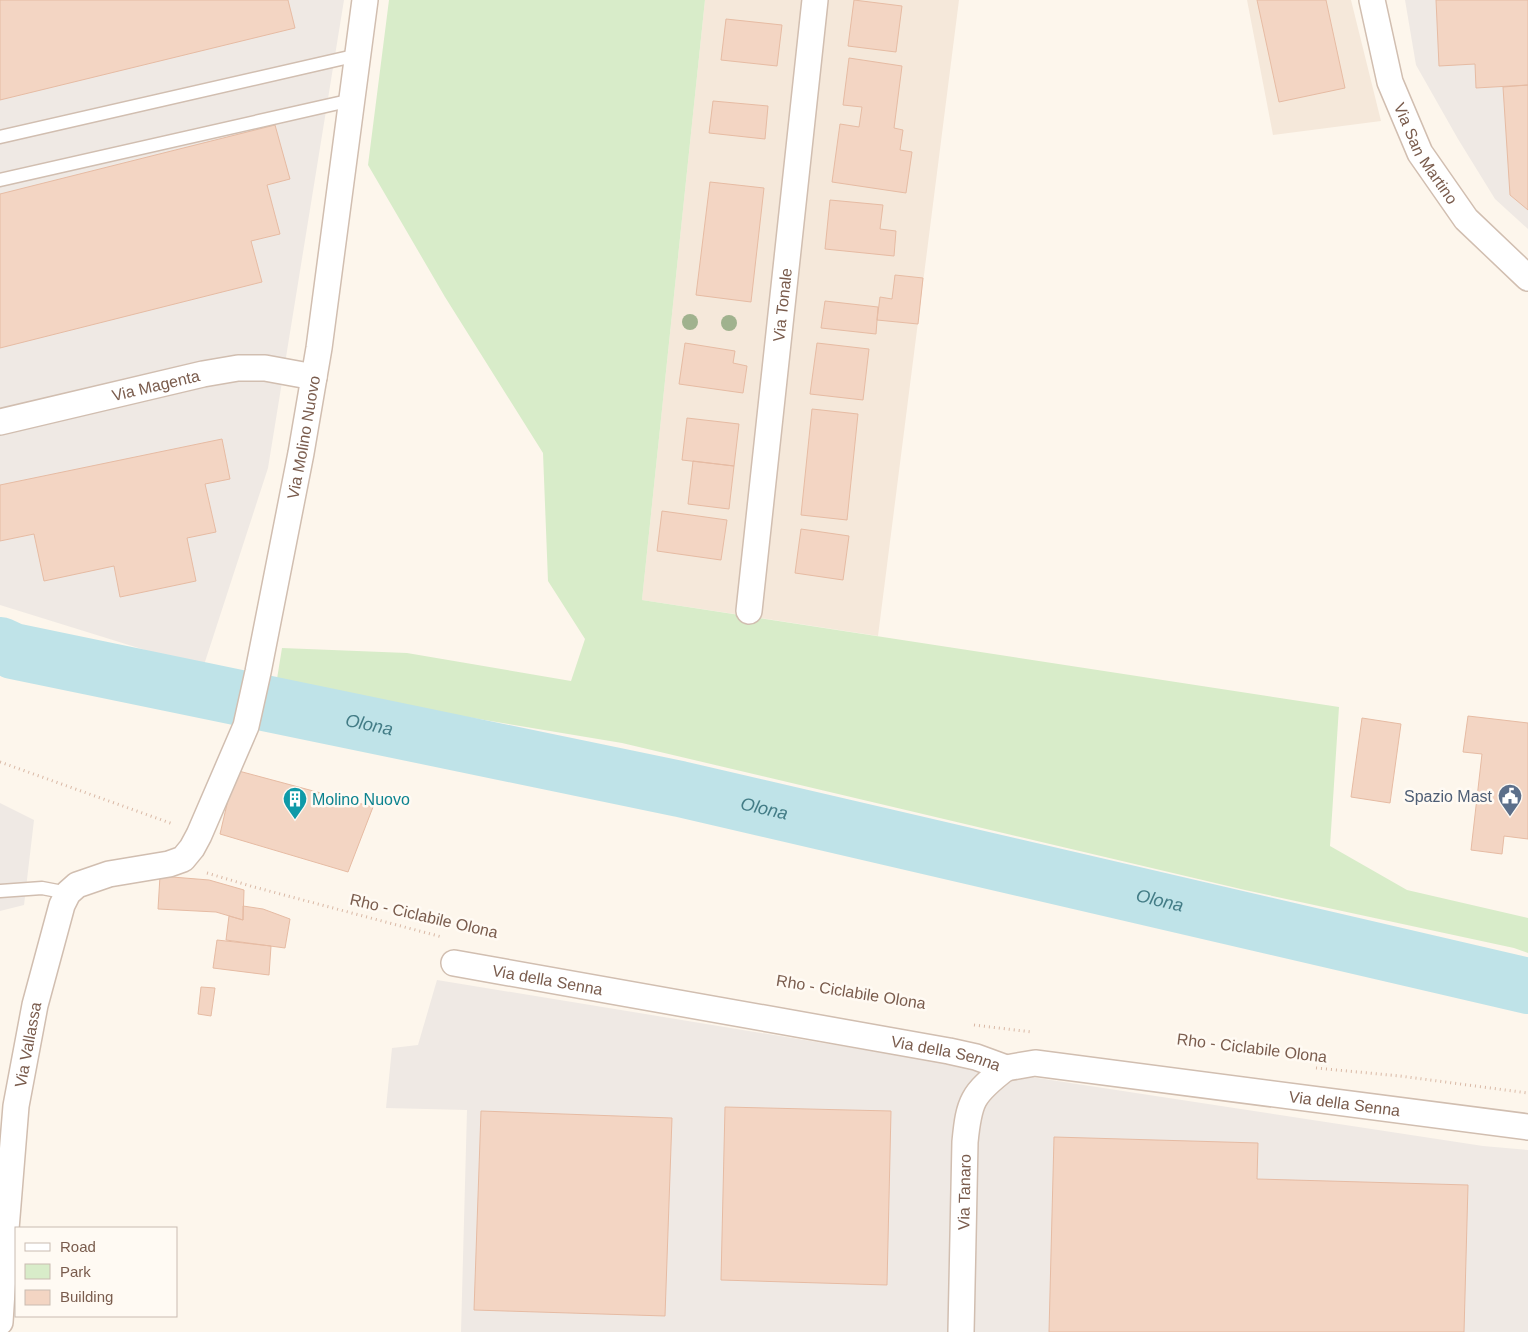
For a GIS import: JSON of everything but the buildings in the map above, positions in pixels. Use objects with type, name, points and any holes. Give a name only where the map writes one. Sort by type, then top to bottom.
[{"type":"street","name":"Via Molino Nuovo","points":[[183,859],[199,836],[246,726],[258,672],[314,377],[365,0]]},
{"type":"street","name":"Via Tonale","points":[[749,612],[815,0]]},
{"type":"street","name":"Via San Martino","points":[[1372,0],[1390,82],[1420,153],[1466,219],[1528,278]]},
{"type":"street","name":"Via Magenta","points":[[0,422],[203,374],[238,368],[266,368],[314,377]]},
{"type":"street","points":[[68,894],[77,885],[109,874],[169,864],[183,859]]},
{"type":"street","name":"Via Vallassa","points":[[0,1322],[16,1106],[35,1004],[62,905],[68,894]]},
{"type":"street","name":"Via della Senna","points":[[454,963],[976,1057],[1006,1068],[1034,1063],[1528,1127]]},
{"type":"street","name":"Via Tanaro","points":[[961,1332],[967,1117],[974,1098],[985,1084],[1006,1068]]},
{"type":"lane","points":[[0,137],[358,55]]},
{"type":"lane","points":[[0,180],[352,100]]},
{"type":"lane","points":[[0,890],[42,888],[68,894]]},
{"type":"path","points":[[0,762],[184,828],[199,836]]},
{"type":"path","name":"Rho - Ciclabile Olona","points":[[183,859],[216,876],[442,937]]},
{"type":"path","points":[[970,1024],[1038,1033]]},
{"type":"path","name":"Rho - Ciclabile Olona","points":[[1312,1068],[1400,1076],[1528,1093]]},
{"type":"shaded area","points":[[0,0],[344,0],[268,468],[203,668],[0,605]]},
{"type":"shaded area","points":[[705,0],[959,0],[878,636],[642,600]]},
{"type":"shaded area","points":[[1247,0],[1351,0],[1381,121],[1273,135]]},
{"type":"shaded area","points":[[1405,0],[1528,0],[1528,229],[1495,199],[1416,65]]},
{"type":"shaded area","points":[[0,803],[34,820],[24,905],[0,911]]},
{"type":"shaded area","points":[[437,980],[1031,1077],[1483,1146],[1528,1150],[1528,1332],[461,1332],[467,1110],[386,1108],[392,1048],[418,1045]]},
{"type":"green space","points":[[389,0],[705,0],[642,600],[1339,707],[1330,846],[1407,890],[1528,918],[1528,953],[1514,948],[1245,890],[622,743],[276,685],[282,648],[407,653],[571,681],[585,639],[548,581],[543,453],[445,297],[368,165]]},
{"type":"waterway","name":"Olona","points":[[0,645],[13,651],[680,789],[1528,986]]},
{"type":"place","name":"Spazio Mast","points":[[1510,817]]},
{"type":"place","name":"Molino Nuovo","points":[[295,820]]}]
